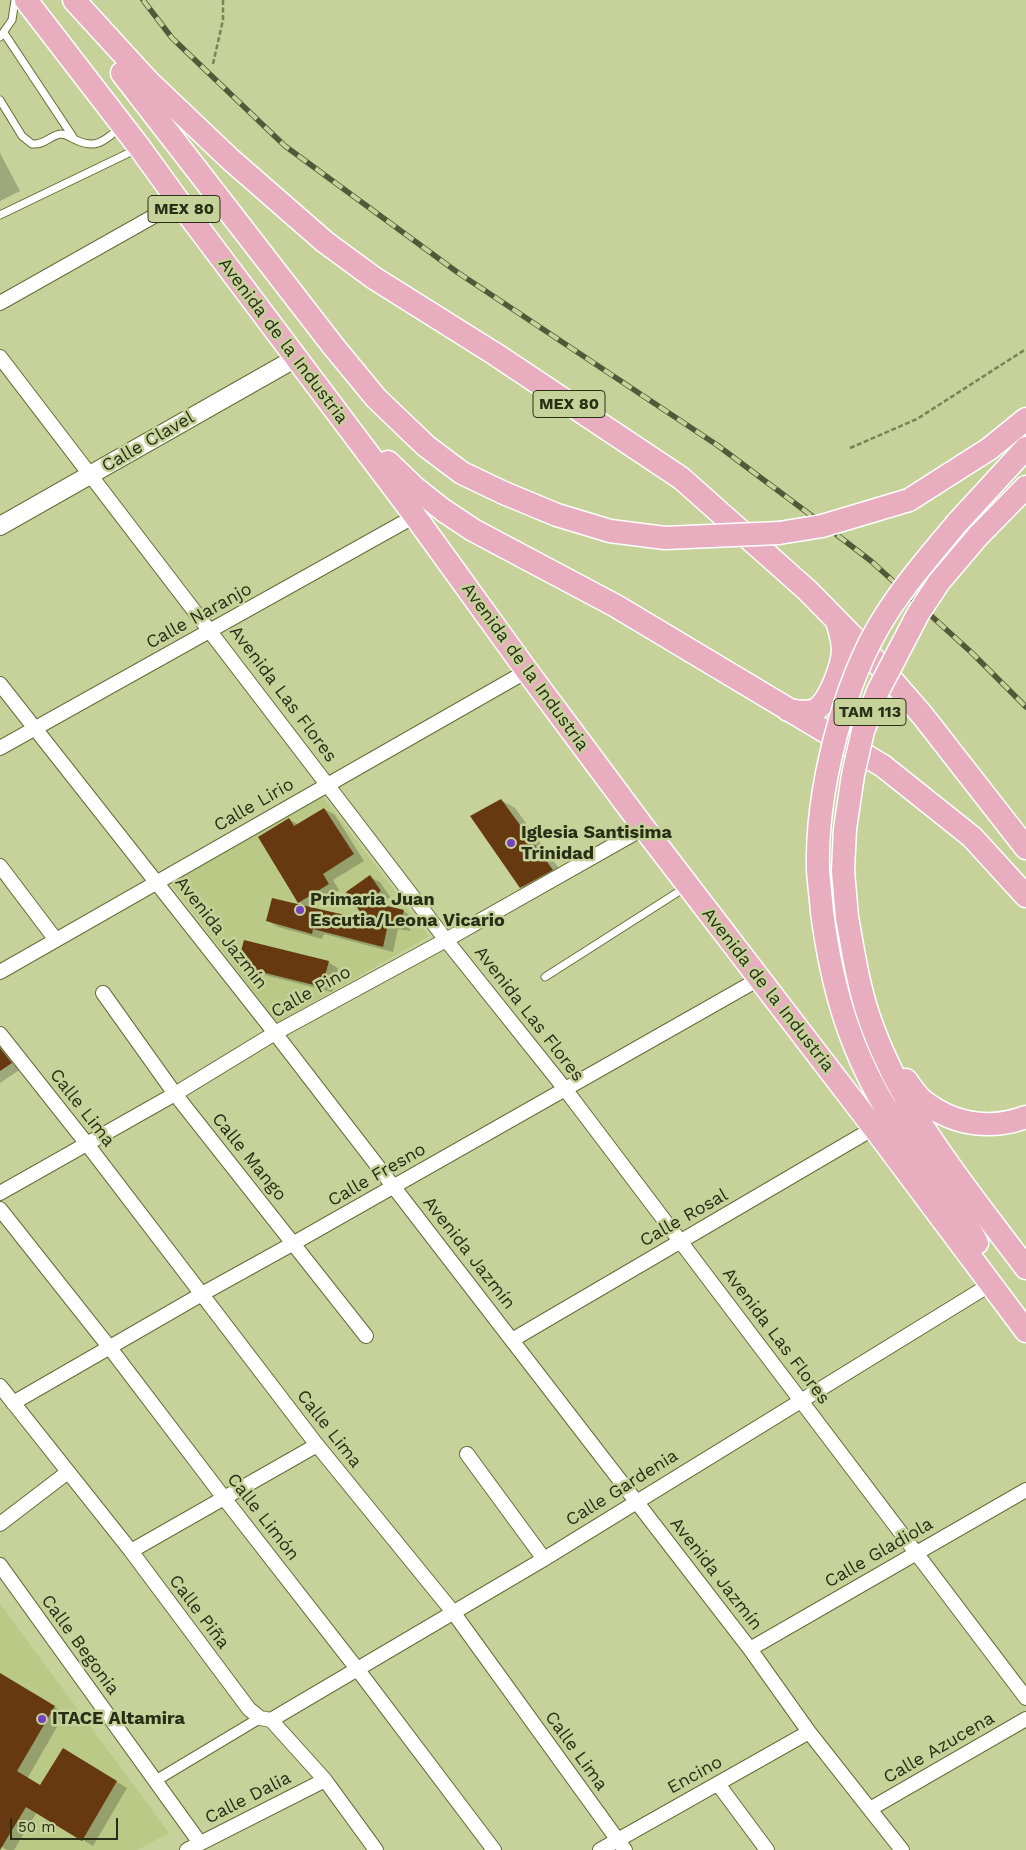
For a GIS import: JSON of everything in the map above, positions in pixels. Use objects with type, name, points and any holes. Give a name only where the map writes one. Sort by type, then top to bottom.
[{"type":"highway","name":"Avenida de la Industria","points":[[26,0],[123,125],[415,516],[644,828],[874,1128],[1026,1331]]},
{"type":"highway","points":[[74,0],[96,40],[334,347],[376,398],[426,446],[462,472],[504,493],[557,515],[610,531],[665,538],[779,532],[822,526],[908,500],[989,449],[1026,419]]},
{"type":"highway","name":"MEX 80","points":[[74,0],[148,81],[230,160],[325,242],[374,278],[495,354],[681,478],[808,590],[865,649],[923,716],[1026,848]]},
{"type":"highway","points":[[342,419],[414,487],[443,510],[474,530],[616,606],[883,766],[972,837],[1026,896]]},
{"type":"highway","points":[[991,1284],[984,1258],[976,1241],[893,1120],[868,1075],[848,1031],[827,952],[818,869],[825,785],[842,711],[866,651],[884,617],[918,569],[957,523],[1026,448]]},
{"type":"highway","name":"TAM 113","points":[[882,1050],[869,1017],[855,963],[847,917],[843,870],[845,829],[853,775],[863,731],[878,691],[918,614],[939,582],[978,536],[1026,486]]},
{"type":"highway","points":[[788,710],[808,712],[823,704],[838,674],[842,660],[842,643],[837,621]]},
{"type":"highway","points":[[882,1050],[922,1100],[954,1118],[989,1125],[1012,1122],[1026,1117]]},
{"type":"highway","points":[[882,1050],[916,1117],[936,1148],[1026,1268]]},
{"type":"street","points":[[0,303],[179,202]]},
{"type":"street","name":"Avenida Las Flores","points":[[0,357],[211,630],[446,940],[565,1089],[1026,1698]]},
{"type":"street","name":"Calle Clavel","points":[[0,526],[296,358]]},
{"type":"street","name":"Calle Naranjo","points":[[0,748],[415,516]]},
{"type":"street","name":"Calle Lirio","points":[[0,972],[527,671]]},
{"type":"street","name":"Avenida Jazmín","points":[[0,684],[158,882],[275,1033],[750,1649],[809,1732],[902,1850]]},
{"type":"street","name":"Calle Pino","points":[[0,1193],[175,1094],[275,1033],[446,940],[644,828]]},
{"type":"street","points":[[0,866],[56,940]]},
{"type":"street","name":"Calle Fresno","points":[[13,1403],[759,979]]},
{"type":"street","name":"Calle Mango","points":[[103,993],[175,1094],[366,1336]]},
{"type":"street","name":"Calle Lima","points":[[0,1034],[87,1144],[317,1445],[453,1612],[621,1845]]},
{"type":"street","name":"Calle Rosal","points":[[512,1340],[874,1128]]},
{"type":"street","name":"Calle Limón","points":[[0,1209],[110,1348],[494,1850]]},
{"type":"street","name":"Calle Gardenia","points":[[155,1781],[358,1670],[544,1559],[991,1284]]},
{"type":"street","name":"Calle Piña","points":[[0,1386],[131,1551],[248,1709],[266,1719],[325,1780],[376,1850]]},
{"type":"street","points":[[131,1551],[317,1445]]},
{"type":"street","points":[[467,1454],[544,1559]]},
{"type":"street","points":[[0,1524],[68,1472]]},
{"type":"street","name":"Calle Gladiola","points":[[750,1649],[1026,1490]]},
{"type":"street","name":"Calle Begonia","points":[[0,1565],[200,1843]]},
{"type":"street","name":"Calle Azucena","points":[[870,1809],[1026,1718]]},
{"type":"street","name":"Encino","points":[[600,1850],[621,1845],[718,1784],[809,1732]]},
{"type":"street","name":"Calle Dalia","points":[[187,1850],[325,1780]]},
{"type":"street","points":[[718,1784],[767,1850]]},
{"type":"lane","points":[[15,0],[12,20],[2,35],[74,139]]},
{"type":"lane","points":[[0,100],[12,122],[26,141],[38,144],[64,134],[96,145],[123,125]]},
{"type":"lane","points":[[0,215],[140,148]]},
{"type":"lane","points":[[546,977],[688,886]]},
{"type":"path","points":[[213,64],[223,20],[224,0]]},
{"type":"path","points":[[850,448],[917,419],[1026,349]]},
{"type":"shaded area","name":"Primaria Juan Escutia/Leona Vicario","points":[[321,794],[429,936],[277,1023],[171,883]]},
{"type":"shaded area","name":"ITACE Altamira","points":[[0,1604],[169,1833],[137,1850],[0,1850]]},
{"type":"building","name":"Iglesia Santisima Trinidad","points":[[501,799],[553,870],[520,888],[470,816]]},
{"type":"building","points":[[324,808],[354,854],[323,874],[329,884],[298,903],[258,837],[289,818],[294,826]]},
{"type":"building","points":[[370,875],[381,891],[366,901],[404,910],[400,926],[388,924],[383,947],[313,929],[312,934],[266,921],[272,898],[366,920],[346,892]]},
{"type":"building","points":[[244,940],[329,961],[322,987],[237,966]]},
{"type":"building","points":[[0,1048],[12,1063],[0,1071]]},
{"type":"building","points":[[0,1673],[55,1706],[17,1771],[40,1785],[63,1748],[117,1781],[82,1841],[26,1807],[0,1850]]},
{"type":"railway","points":[[143,0],[172,38],[285,146],[457,272],[717,445],[824,525],[871,561],[972,653],[1026,707]]},
{"type":"place","name":"Iglesia Santisima Trinidad","points":[[511,843]]},
{"type":"place","name":"Primaria Juan Escutia/Leona Vicario","points":[[300,910]]},
{"type":"place","name":"ITACE Altamira","points":[[42,1719]]}]
